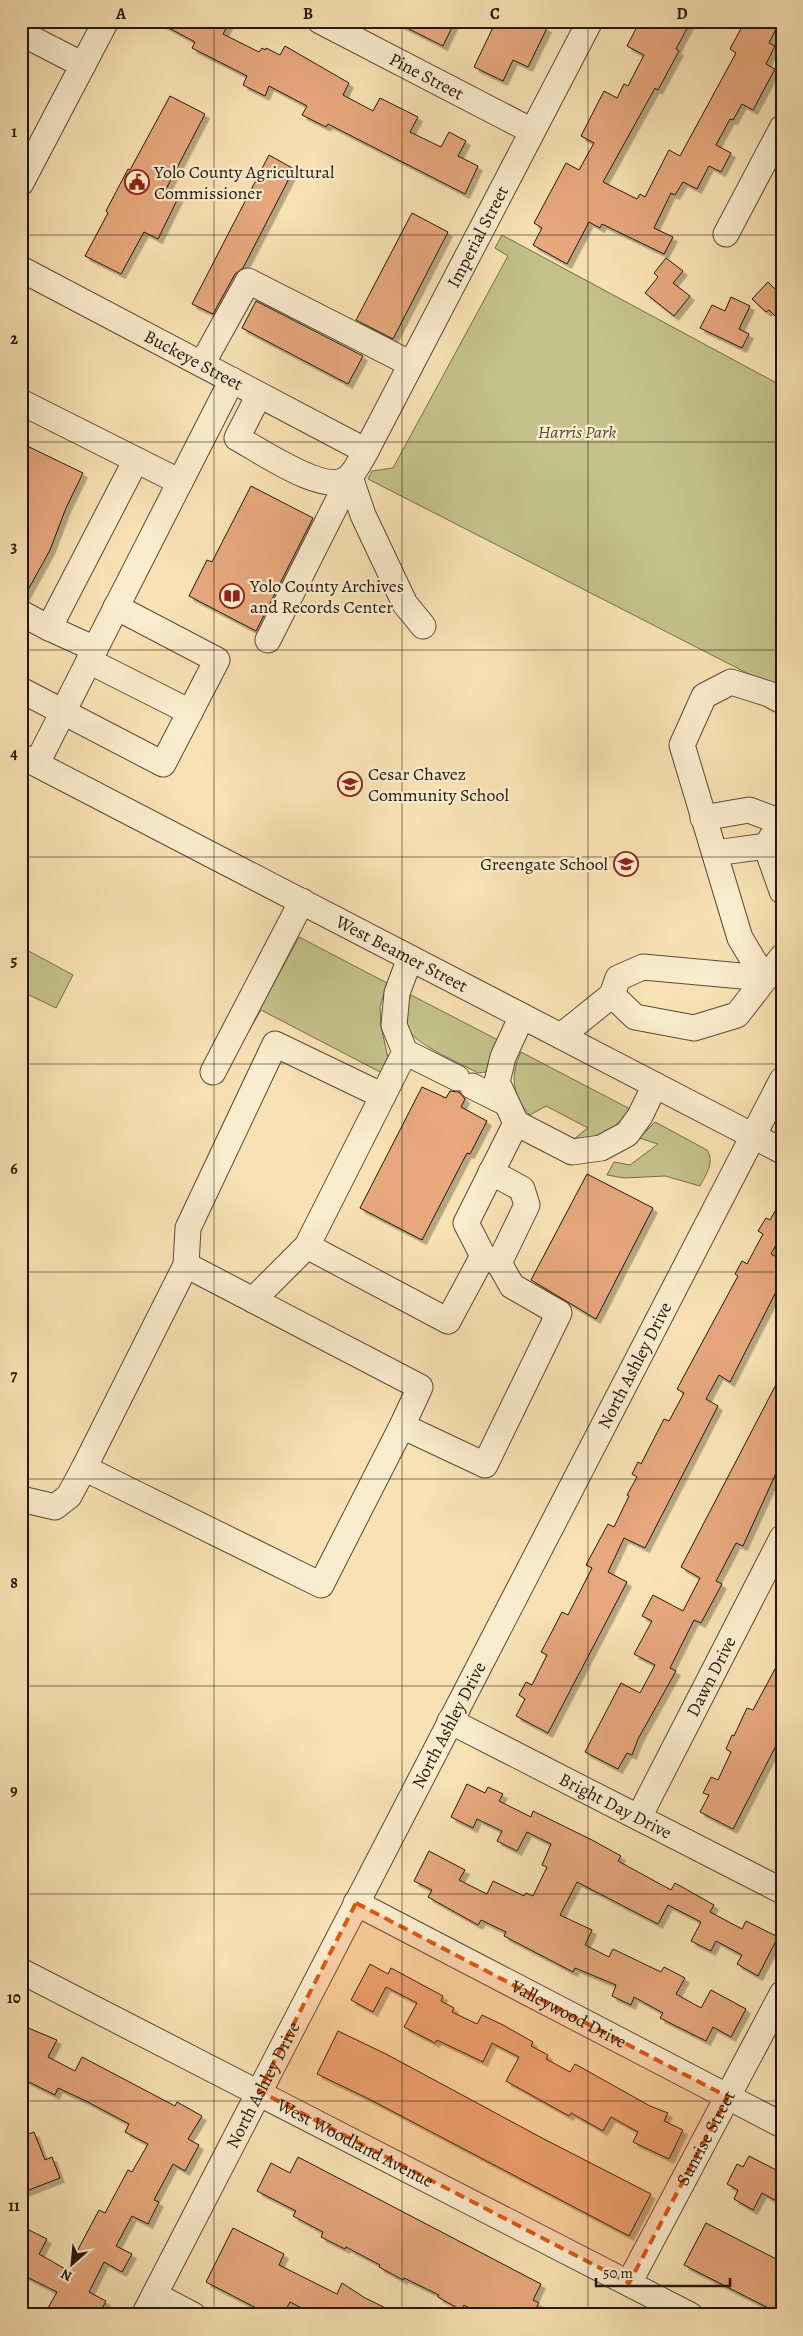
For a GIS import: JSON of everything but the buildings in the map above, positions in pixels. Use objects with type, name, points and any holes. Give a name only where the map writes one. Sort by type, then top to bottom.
[{"type":"street","points":[[21,183],[106,21]]},
{"type":"street","name":"Pine Street","points":[[320,21],[347,28],[532,131]]},
{"type":"street","name":"Imperial Street","points":[[268,640],[350,477],[366,451],[590,21]]},
{"type":"street","points":[[21,33],[83,65]]},
{"type":"street","points":[[726,234],[782,128]]},
{"type":"street","name":"Buckeye Street","points":[[21,269],[366,451]]},
{"type":"street","points":[[202,364],[248,281],[411,364]]},
{"type":"street","points":[[29,760],[63,712],[232,380]]},
{"type":"street","points":[[259,395],[237,438],[310,478],[325,483],[338,483],[350,477],[363,515],[405,604],[423,626]]},
{"type":"street","points":[[21,402],[180,482]]},
{"type":"street","points":[[50,628],[136,460]]},
{"type":"street","points":[[21,690],[163,764],[217,660],[116,607]]},
{"type":"street","points":[[21,613],[50,628],[92,655],[190,712]]},
{"type":"street","points":[[764,978],[740,938],[682,746],[704,696],[732,682],[769,694],[782,701]]},
{"type":"street","name":"West Beamer Street","points":[[29,760],[782,1151]]},
{"type":"street","points":[[703,818],[749,810],[781,821],[766,846]]},
{"type":"street","points":[[715,853],[766,846]]},
{"type":"street","points":[[766,846],[782,891]]},
{"type":"street","points":[[213,1072],[302,901]]},
{"type":"street","points":[[612,995],[635,1017],[694,1028],[737,1015],[782,957]]},
{"type":"street","points":[[410,958],[397,993],[394,1025],[405,1052],[464,1082],[572,1152],[601,1148],[627,1134],[640,1116],[656,1085]]},
{"type":"street","points":[[561,1036],[612,995],[618,978],[644,968],[764,978]]},
{"type":"street","points":[[402,1426],[485,1466],[559,1314],[512,1286],[491,1260],[466,1222],[492,1172],[511,1113],[497,1082],[503,1057],[522,1016]]},
{"type":"street","points":[[21,1499],[55,1507],[69,1496],[186,1265],[188,1228],[275,1044],[382,1096]]},
{"type":"street","points":[[253,1300],[307,1246],[405,1052]]},
{"type":"street","name":"North Ashley Drive","points":[[149,2305],[782,1080]]},
{"type":"street","points":[[307,1246],[448,1321],[527,1205],[522,1189],[492,1172]]},
{"type":"street","points":[[84,1468],[321,1585],[402,1426],[420,1388],[186,1265]]},
{"type":"street","name":"Dawn Drive","points":[[639,1816],[782,1538]]},
{"type":"street","name":"Bright Day Drive","points":[[450,1721],[639,1816],[782,1891]]},
{"type":"street","name":"Valleywood Drive","points":[[356,1903],[782,2125]]},
{"type":"street","name":"West Woodland Avenue","points":[[21,1970],[690,2315]]},
{"type":"street","name":"Sunrise Street","points":[[629,2283],[782,1994]]},
{"type":"street","points":[[149,2305],[193,2315]]},
{"type":"highlighted area","points":[[356,1903],[728,2097],[629,2283],[259,2091]]},
{"type":"green space","name":"Harris Park","points":[[502,235],[782,386],[782,691],[368,479],[372,471],[393,468],[508,256],[495,248]]},
{"type":"green space","points":[[299,937],[387,983],[380,1007],[381,1026],[388,1058],[384,1074],[261,1010],[246,1036],[243,1034],[260,1009]]},
{"type":"green space","points":[[25,949],[73,975],[56,1008],[21,991],[21,956]]},
{"type":"green space","points":[[411,995],[498,1040],[486,1072],[478,1073],[440,1054],[413,1035],[408,1029],[405,1020]]},
{"type":"green space","points":[[521,1052],[630,1109],[607,1132],[585,1138],[575,1138],[588,1128],[546,1106],[530,1115],[519,1101],[516,1093],[514,1077]]},
{"type":"green space","points":[[655,1122],[707,1150],[710,1164],[700,1186],[665,1176],[624,1178],[607,1175],[614,1162],[630,1165],[658,1144],[639,1138]]},
{"type":"place","name":"Yolo County Agricultural Commissioner","points":[[137,182]]},
{"type":"place","name":"Yolo County Archives and Records Center","points":[[232,596]]},
{"type":"place","name":"Cesar Chavez Community School","points":[[350,784]]},
{"type":"place","name":"Greengate School","points":[[626,864]]}]
